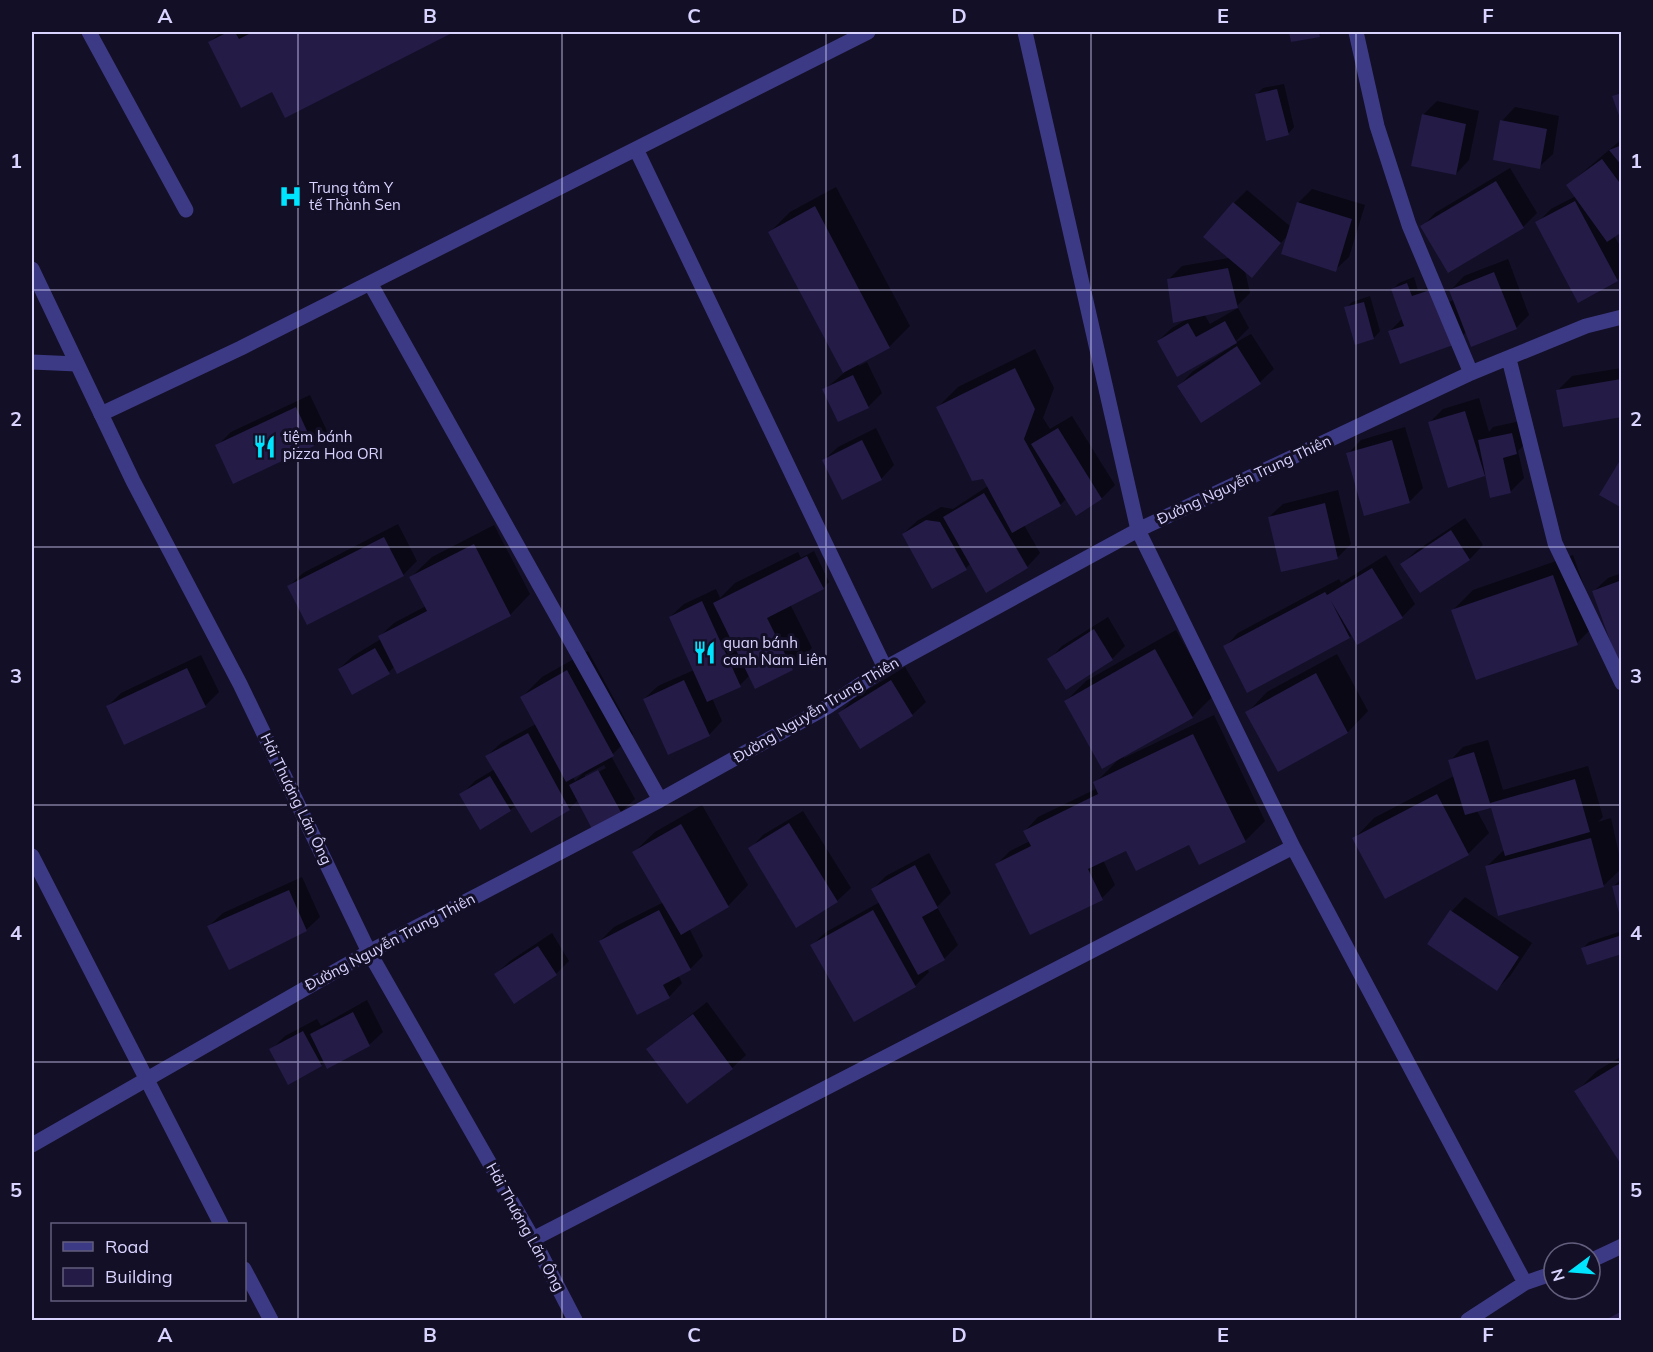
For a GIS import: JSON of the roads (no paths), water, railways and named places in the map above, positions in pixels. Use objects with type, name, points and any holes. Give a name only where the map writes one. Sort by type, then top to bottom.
[{"type":"street","points":[[89,32],[186,210]]},
{"type":"street","points":[[101,414],[241,348],[868,32]]},
{"type":"street","points":[[1025,32],[1138,530],[1293,847],[1525,1283]]},
{"type":"street","points":[[1356,32],[1377,126],[1409,225],[1471,374]]},
{"type":"street","points":[[636,149],[885,668]]},
{"type":"street","name":"Hải Thượng Lãn Ông","points":[[32,270],[133,481],[240,684],[369,952],[533,1239],[575,1320]]},
{"type":"street","points":[[370,283],[660,800]]},
{"type":"street","name":"Đường Nguyễn Trung Thiên","points":[[32,1145],[369,952],[660,800],[827,707],[885,668],[1138,530],[1471,374],[1586,326],[1622,317]]},
{"type":"street","points":[[1509,359],[1555,543],[1622,683]]},
{"type":"street","points":[[32,362],[77,364]]},
{"type":"street","points":[[533,1239],[1293,847]]},
{"type":"street","points":[[32,856],[220,1223]]},
{"type":"street","points":[[1602,1255],[1622,1246]]},
{"type":"street","points":[[246,1273],[271,1320]]},
{"type":"street","points":[[1468,1320],[1525,1283],[1542,1277]]},
{"type":"place","name":"Trung tâm Y tế Thành Sen","points":[[291,197]]},
{"type":"place","name":"tiệm bánh pizza Hoa ORI","points":[[265,446]]},
{"type":"place","name":"quan bánh canh Nam Liên","points":[[705,652]]}]
